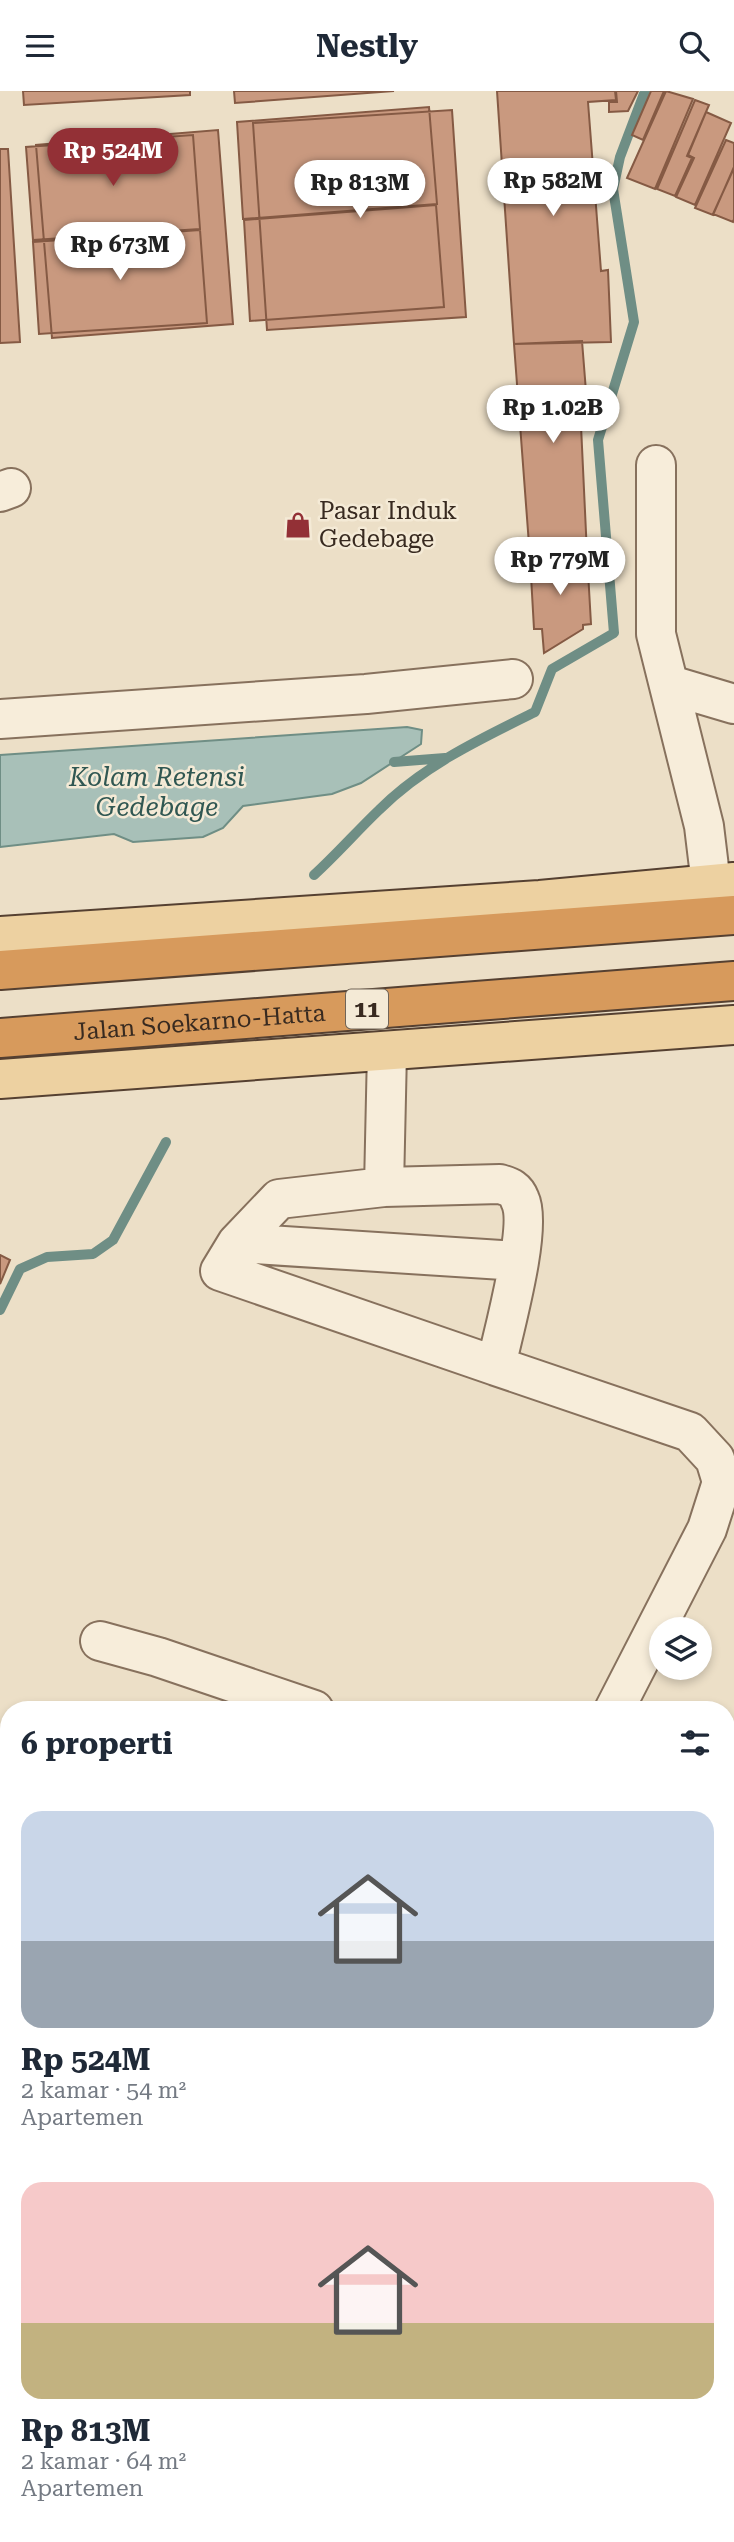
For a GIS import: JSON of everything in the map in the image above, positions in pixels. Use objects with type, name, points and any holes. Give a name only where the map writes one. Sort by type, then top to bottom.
[{"type":"highway","points":[[0,970],[734,915]]},
{"type":"highway","name":"Jalan Soekarno-Hatta","points":[[0,1038],[734,981]]},
{"type":"main road","points":[[0,936],[526,901],[723,883]]},
{"type":"main road","name":"Jalan Soekarno-Hatta","points":[[0,1079],[734,1025]]},
{"type":"street","points":[[656,465],[656,634],[704,826],[723,883]]},
{"type":"street","points":[[0,719],[366,694],[513,679]]},
{"type":"street","points":[[670,685],[734,704]]},
{"type":"street","points":[[384,1187],[387,1051]]},
{"type":"street","points":[[496,1366],[519,1261],[522,1202],[513,1188],[500,1184],[384,1187],[279,1199],[237,1243],[220,1271],[496,1366],[690,1432],[708,1448],[715,1459],[722,1482],[707,1529],[619,1701]]},
{"type":"street","points":[[237,1243],[519,1261]]},
{"type":"street","points":[[100,1641],[158,1657],[288,1701]]},
{"type":"water","name":"Kolam Retensi Gedebage","points":[[407,727],[422,730],[421,744],[361,783],[332,794],[243,806],[223,828],[203,837],[133,842],[114,834],[0,847],[0,755]]},
{"type":"building","points":[[23,91],[190,91],[190,95],[24,105]]},
{"type":"building","points":[[234,91],[394,91],[235,103]]},
{"type":"building","points":[[497,91],[615,91],[616,100],[588,102],[601,271],[608,270],[611,342],[514,344]]},
{"type":"building","points":[[616,91],[638,91],[628,111],[609,112],[609,102],[617,102]]},
{"type":"building","points":[[651,91],[664,91],[643,140],[632,135]]},
{"type":"building","points":[[666,91],[693,99],[655,189],[627,178]]},
{"type":"building","points":[[695,100],[709,105],[687,156],[692,158],[675,196],[657,189]]},
{"type":"building","points":[[429,107],[437,204],[243,219],[237,122]]},
{"type":"building","points":[[452,110],[466,317],[267,330],[253,123]]},
{"type":"building","points":[[706,112],[731,123],[695,205],[676,197],[694,158],[688,155]]},
{"type":"building","points":[[218,130],[233,324],[52,338],[36,145]]},
{"type":"building","points":[[193,135],[200,229],[33,240],[26,147]]},
{"type":"building","points":[[726,140],[734,143],[734,167],[713,215],[695,208]]},
{"type":"building","points":[[0,149],[8,149],[20,342],[0,343]]},
{"type":"building","points":[[734,168],[734,219],[733,222],[713,214]]},
{"type":"building","points":[[436,205],[444,307],[250,321],[244,220]]},
{"type":"building","points":[[200,230],[207,323],[39,334],[33,242]]},
{"type":"building","points":[[582,341],[587,404],[580,404],[587,554],[530,558],[514,344]]},
{"type":"building","points":[[587,554],[591,624],[583,625],[583,629],[544,653],[542,629],[534,629],[530,558]]},
{"type":"building","points":[[0,1255],[10,1260],[0,1284]]},
{"type":"waterway","points":[[314,875],[379,810],[414,780],[453,755],[535,712],[552,669],[614,633],[598,440],[634,322],[613,189],[620,157],[645,91]]},
{"type":"waterway","points":[[394,762],[445,758]]},
{"type":"waterway","points":[[0,1310],[20,1269],[47,1257],[93,1254],[113,1240],[166,1142]]},
{"type":"place","name":"Pasar Induk Gedebage","points":[[298,525]]}]
